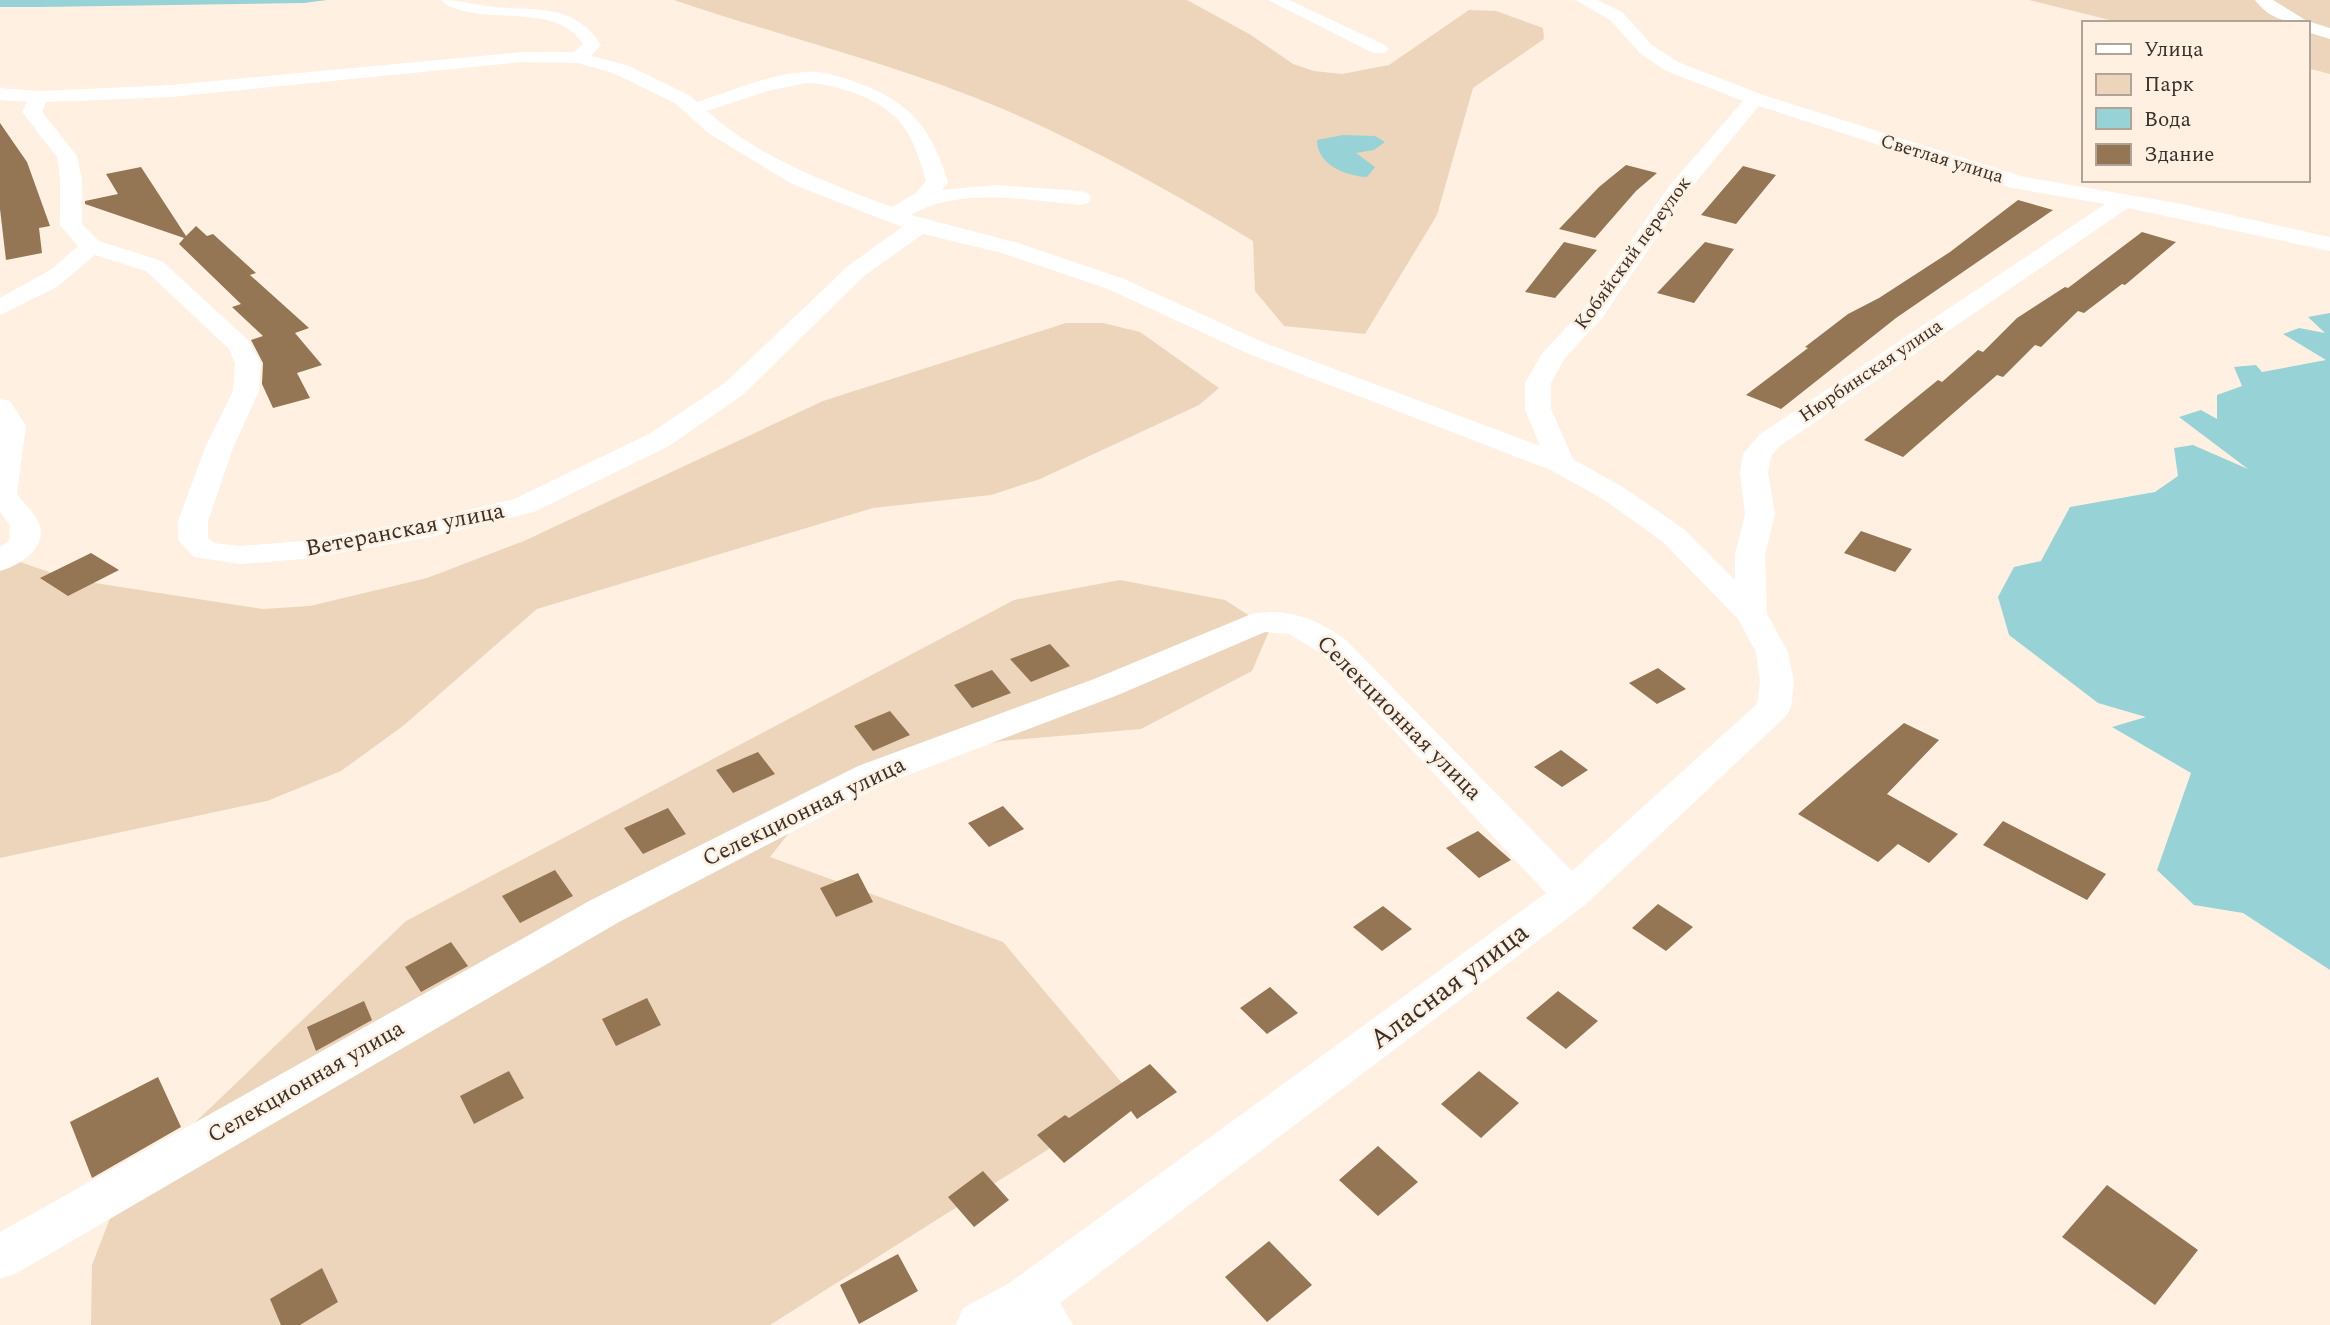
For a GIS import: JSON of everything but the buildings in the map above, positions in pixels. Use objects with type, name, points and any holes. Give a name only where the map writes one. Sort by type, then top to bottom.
[{"type":"street","points":[[449,0],[488,11],[555,16],[588,36],[592,45],[579,58]]},
{"type":"street","points":[[1276,0],[1379,49]]},
{"type":"street","name":"Светлая улица","points":[[1584,0],[1616,16],[1646,48],[1671,66],[1756,99],[2020,183],[2182,211],[2330,244]]},
{"type":"street","points":[[2263,0],[2271,8],[2296,21]]},
{"type":"street","points":[[2309,27],[2330,34]]},
{"type":"street","points":[[0,94],[39,97],[172,91],[523,57],[579,58],[620,69],[682,99],[715,129],[800,179],[891,217],[1010,248],[1116,284],[1258,349],[1561,464],[1616,495],[1674,536],[1751,614]]},
{"type":"street","points":[[694,109],[794,79],[824,77],[839,80],[895,109],[908,119],[918,135],[937,182],[934,190],[924,198],[891,217]]},
{"type":"street","points":[[0,308],[74,266],[91,246],[71,225],[71,180],[67,156],[32,111],[39,97]]},
{"type":"street","name":"Кобяйский переулок","points":[[1561,464],[1538,409],[1538,383],[1554,355],[1601,302],[1678,190],[1756,99]]},
{"type":"street","points":[[924,198],[996,191],[1080,198]]},
{"type":"street","name":"Нюрбинская улица","points":[[1751,614],[1750,555],[1760,514],[1754,472],[1757,454],[1770,440],[2123,202]]},
{"type":"street","name":"Ветеранская улица","points":[[91,246],[154,266],[240,346],[248,364],[246,391],[219,448],[194,521],[193,540],[205,551],[240,555],[303,550],[431,528],[524,506],[659,440],[735,388],[856,271],[919,226]]},
{"type":"street","points":[[0,407],[10,416],[13,437],[5,461],[2,495],[25,525],[23,544],[0,562]]},
{"type":"street","name":"Аласная улица","points":[[981,1325],[1037,1313],[1571,895],[1774,708],[1777,682],[1772,652],[1751,614]]},
{"type":"street","name":"Селекционная улица","points":[[0,1257],[605,911],[847,788],[884,770],[1106,687],[1260,622],[1287,621],[1314,631],[1334,647],[1571,895]]},
{"type":"green space","points":[[674,0],[1187,0],[1251,35],[1293,64],[1314,71],[1342,74],[1389,65],[1469,10],[1496,11],[1543,28],[1544,39],[1473,88],[1437,215],[1365,334],[1284,326],[1255,291],[1253,241],[1161,187],[1067,138],[1003,109],[922,78]]},
{"type":"green space","points":[[2029,0],[2330,0],[2330,74],[2309,69],[2309,21],[2114,21]]},
{"type":"green space","points":[[1066,323],[1103,323],[1140,332],[1219,388],[1199,405],[1040,479],[991,495],[873,508],[537,609],[403,726],[341,771],[267,801],[0,858],[0,555],[69,579],[263,609],[310,606],[427,578],[524,541],[823,401]]},
{"type":"green space","points":[[1120,580],[1225,600],[1270,629],[1252,671],[1141,729],[1001,741],[880,767],[812,804],[770,857],[1003,942],[1133,1096],[770,1325],[91,1325],[92,1265],[119,1195],[406,921],[1014,600]]},
{"type":"water","points":[[0,0],[327,0],[304,3],[0,7]]},
{"type":"water","points":[[1343,135],[1375,136],[1385,142],[1374,150],[1356,153],[1375,167],[1367,177],[1334,168],[1318,149],[1317,140]]},
{"type":"water","points":[[2330,313],[2330,970],[2243,913],[2194,905],[2157,870],[2191,773],[2112,727],[2146,717],[2098,703],[2009,635],[1998,597],[2014,567],[2041,561],[2070,507],[2155,492],[2178,476],[2174,448],[2193,445],[2248,469],[2179,417],[2201,410],[2217,419],[2217,395],[2242,386],[2234,367],[2256,365],[2262,372],[2326,360],[2283,334],[2299,328],[2325,333],[2308,317]]}]
